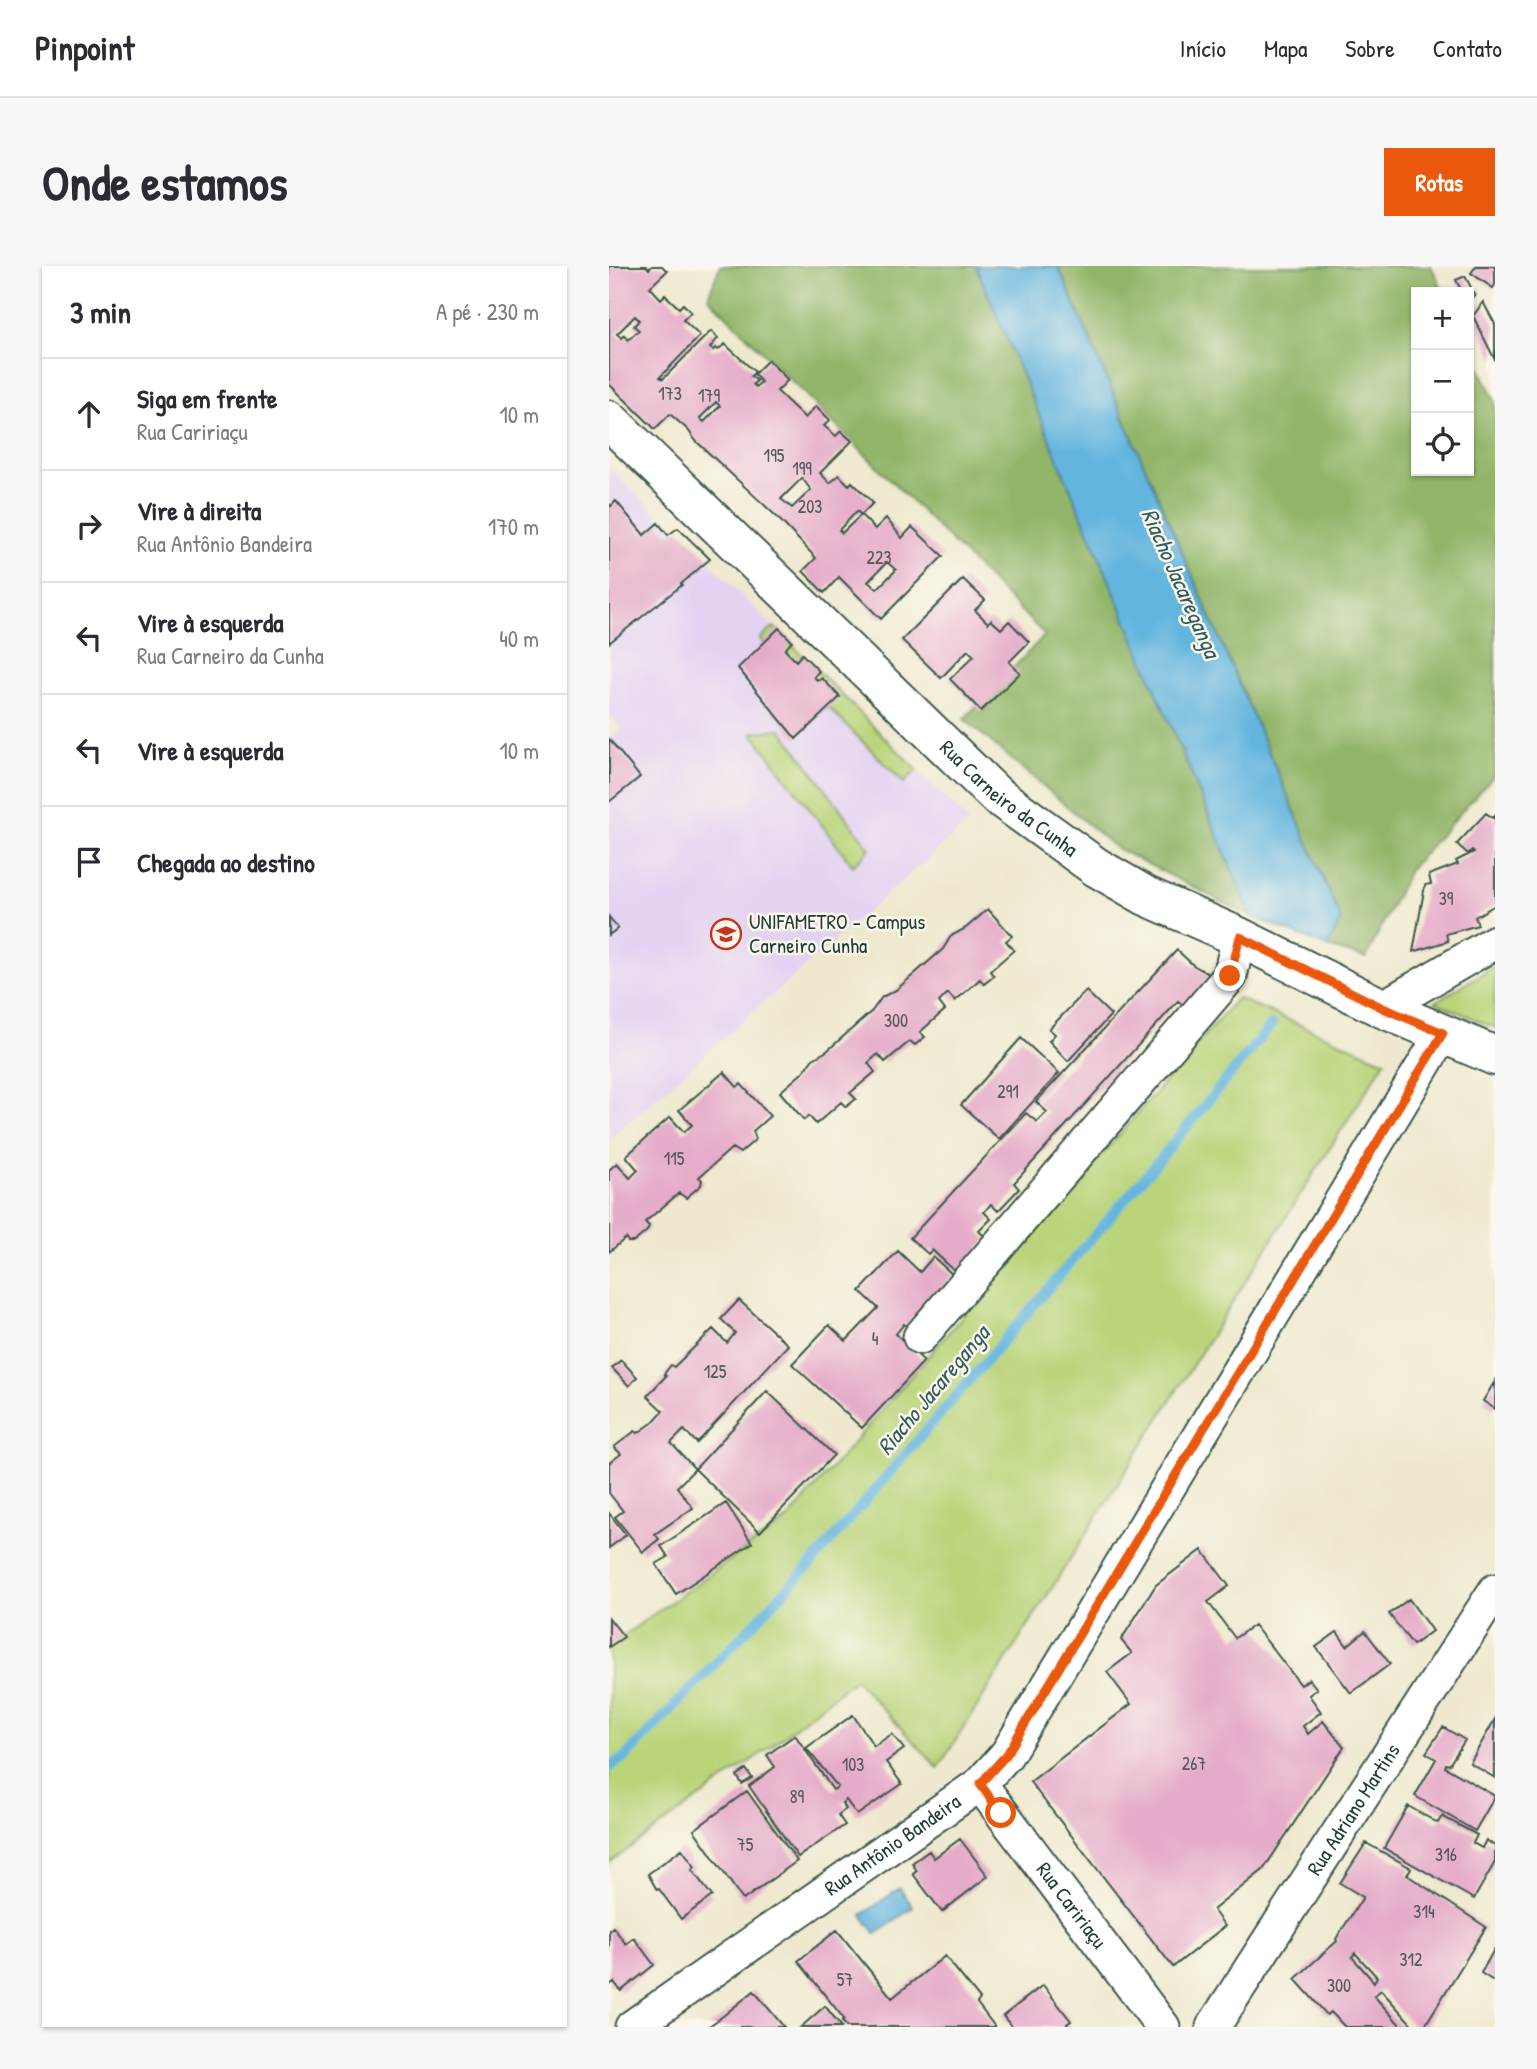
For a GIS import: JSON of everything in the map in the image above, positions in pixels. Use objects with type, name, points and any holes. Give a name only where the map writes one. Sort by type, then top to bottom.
[{"type":"street","name":"Rua Carneiro da Cunha","points":[[609,420],[995,794],[1096,867],[1146,895],[1240,937],[1383,1008],[1495,1056]]},
{"type":"street","points":[[920,1337],[1230,976],[1240,937]]},
{"type":"street","points":[[1383,1008],[1495,942]]},
{"type":"street","name":"Rua Antônio Bandeira","points":[[632,2027],[980,1784],[1007,1754],[1443,1033]]},
{"type":"street","name":"Rua Adriano Martins","points":[[1213,2027],[1495,1591]]},
{"type":"street","name":"Rua Caririaçu","points":[[980,1784],[1163,2027]]},
{"type":"shaded area","name":"UNIFAMETRO - Campus Carneiro Cunha","points":[[609,468],[710,563],[969,822],[609,1139],[609,738],[621,728],[609,713]]},
{"type":"green space","points":[[720,266],[976,266],[1252,917],[1116,848],[964,719],[1045,635],[708,297]]},
{"type":"green space","points":[[1058,266],[1431,266],[1442,287],[1411,287],[1411,476],[1474,476],[1474,356],[1495,401],[1495,774],[1409,870],[1366,958],[1328,947],[1341,919]]},
{"type":"green space","points":[[774,627],[917,770],[904,783],[760,639]]},
{"type":"green space","points":[[781,729],[870,849],[853,866],[752,733]]},
{"type":"green space","points":[[1495,966],[1495,1028],[1435,1002]]},
{"type":"green space","points":[[1237,998],[1385,1061],[938,1768],[855,1679],[770,1747],[609,1863],[609,1646],[788,1519]]},
{"type":"water","points":[[976,266],[1058,266],[1341,919],[1328,947],[1252,917]]},
{"type":"water","points":[[900,1888],[913,1907],[876,1934],[862,1915]]},
{"type":"building","points":[[609,266],[646,266],[649,269],[652,266],[662,266],[667,271],[650,287],[661,299],[665,295],[679,308],[683,304],[691,312],[683,320],[700,336],[660,377],[663,379],[711,331],[718,338],[710,348],[718,350],[725,344],[755,372],[751,376],[757,381],[753,384],[756,387],[761,382],[754,374],[768,360],[788,380],[777,391],[805,418],[816,406],[830,420],[824,426],[836,436],[841,431],[852,441],[820,473],[830,483],[839,475],[849,485],[852,482],[873,503],[861,515],[875,529],[886,518],[902,538],[912,527],[943,556],[881,619],[839,577],[824,593],[803,571],[816,558],[776,516],[696,441],[688,430],[670,414],[655,429],[609,384]],"holes":[[[635,316],[639,320],[634,326],[639,330],[628,340],[624,335],[622,338],[617,334]],[[716,402],[720,406],[704,422],[700,418]],[[802,478],[811,490],[792,508],[781,499]],[[857,511],[861,515],[842,533],[839,530]],[[887,562],[896,570],[877,589],[868,582]]]},
{"type":"building","points":[[1476,266],[1495,266],[1493,288],[1471,273]]},
{"type":"building","points":[[1465,276],[1471,287],[1460,287],[1456,280]]},
{"type":"building","points":[[1483,302],[1495,324],[1495,360],[1474,318]]},
{"type":"building","points":[[616,501],[644,535],[658,523],[668,535],[678,528],[710,559],[609,643],[609,504],[611,506]]},
{"type":"building","points":[[963,579],[985,600],[975,610],[988,623],[991,620],[1001,629],[1009,621],[1029,642],[1009,662],[1020,673],[981,711],[950,679],[974,656],[968,650],[941,678],[902,640]]},
{"type":"building","points":[[779,628],[792,641],[785,650],[796,661],[802,654],[819,671],[814,677],[818,681],[822,678],[840,697],[796,739],[738,668]]},
{"type":"building","points":[[609,739],[640,777],[609,802]]},
{"type":"building","points":[[1486,813],[1493,818],[1495,815],[1495,905],[1475,917],[1478,925],[1446,934],[1448,941],[1413,952],[1425,885],[1431,884],[1429,875],[1458,864],[1456,861],[1474,852],[1472,850],[1468,854],[1457,844]]},
{"type":"building","points":[[988,909],[1012,936],[1006,941],[1014,950],[990,971],[994,976],[984,984],[980,979],[955,1001],[948,993],[939,1002],[945,1010],[920,1032],[925,1037],[915,1045],[910,1041],[885,1062],[878,1054],[868,1063],[875,1072],[850,1093],[856,1099],[846,1107],[841,1102],[816,1124],[809,1116],[804,1120],[780,1092],[802,1073],[813,1059],[827,1051],[872,1011],[882,997],[896,990],[943,949],[951,936],[966,928]]},
{"type":"building","points":[[609,917],[618,928],[609,935]]},
{"type":"building","points":[[1177,950],[1193,965],[1216,978],[1184,1006],[1178,1001],[1014,1183],[1019,1189],[998,1211],[991,1204],[984,1212],[991,1219],[979,1231],[988,1240],[956,1272],[932,1250],[928,1254],[910,1238],[1026,1113],[1037,1122],[1047,1112],[1036,1102]]},
{"type":"building","points":[[1086,991],[1111,1015],[1068,1061],[1049,1041],[1055,1034],[1049,1029]]},
{"type":"building","points":[[1021,1038],[1059,1073],[999,1139],[961,1105]]},
{"type":"building","points":[[724,1072],[737,1087],[741,1084],[770,1116],[753,1131],[756,1139],[740,1153],[732,1148],[699,1177],[702,1180],[701,1185],[686,1198],[679,1193],[645,1222],[649,1226],[647,1231],[634,1242],[628,1242],[626,1238],[609,1252],[609,1170],[617,1163],[630,1178],[638,1170],[626,1156],[670,1117],[684,1132],[692,1125],[679,1110]]},
{"type":"building","points":[[898,1251],[920,1272],[933,1257],[953,1275],[913,1332],[904,1324],[896,1334],[924,1361],[862,1428],[792,1364],[829,1325],[846,1341],[878,1308],[860,1291]]},
{"type":"building","points":[[739,1300],[788,1345],[697,1443],[684,1430],[671,1443],[695,1469],[677,1487],[693,1508],[655,1534],[659,1539],[643,1552],[615,1517],[623,1511],[609,1493],[609,1463],[621,1454],[614,1447],[635,1431],[638,1433],[652,1423],[663,1411],[647,1396],[666,1376],[664,1374],[671,1365],[674,1367],[713,1329],[727,1343],[735,1333],[721,1319]]},
{"type":"building","points":[[621,1360],[637,1377],[629,1386],[612,1368]]},
{"type":"building","points":[[1495,1381],[1495,1409],[1483,1401]]},
{"type":"building","points":[[767,1391],[834,1455],[760,1532],[695,1469]]},
{"type":"building","points":[[726,1503],[752,1543],[676,1594],[656,1564],[668,1557],[661,1546]]},
{"type":"building","points":[[609,1513],[626,1535],[609,1548]]},
{"type":"building","points":[[1202,1550],[1229,1586],[1208,1602],[1235,1638],[1254,1625],[1301,1685],[1309,1679],[1317,1689],[1309,1695],[1321,1712],[1303,1726],[1308,1734],[1323,1721],[1344,1747],[1263,1870],[1213,1910],[1225,1926],[1173,1967],[1030,1782],[1131,1704],[1107,1672],[1132,1653],[1121,1640],[1156,1585]]},
{"type":"building","points":[[1409,1599],[1432,1631],[1413,1645],[1389,1614]]},
{"type":"building","points":[[609,1618],[624,1637],[609,1647]]},
{"type":"building","points":[[1365,1631],[1390,1664],[1351,1693],[1316,1647],[1337,1632],[1347,1646]]},
{"type":"building","points":[[853,1715],[874,1746],[892,1734],[904,1749],[886,1762],[902,1784],[857,1815],[846,1800],[842,1803],[846,1809],[838,1815],[845,1825],[798,1857],[749,1786],[775,1767],[767,1755],[795,1735],[833,1790],[838,1787],[806,1748]]},
{"type":"building","points":[[1495,1719],[1495,1778],[1470,1763]]},
{"type":"building","points":[[1443,1727],[1465,1740],[1445,1767],[1495,1796],[1475,1831],[1415,1796],[1436,1759],[1426,1753]]},
{"type":"building","points":[[746,1769],[752,1778],[742,1784],[737,1776]]},
{"type":"building","points":[[747,1791],[797,1861],[743,1900],[694,1830]]},
{"type":"building","points":[[1408,1806],[1438,1823],[1442,1816],[1477,1835],[1473,1843],[1482,1848],[1486,1840],[1495,1846],[1495,1862],[1474,1899],[1384,1848]]},
{"type":"building","points":[[960,1839],[988,1876],[942,1912],[913,1874],[917,1871],[912,1863],[929,1851],[934,1858]]},
{"type":"building","points":[[1366,1843],[1411,1868],[1407,1875],[1486,1927],[1424,2027],[1414,2027],[1381,1990],[1374,1996],[1402,2027],[1345,2027],[1331,2012],[1327,2015],[1295,1979],[1337,1941],[1363,1897],[1340,1883]],"holes":[[[1355,1953],[1377,1977],[1374,1982],[1352,1957]]]},
{"type":"building","points":[[682,1849],[695,1867],[692,1870],[712,1896],[681,1919],[659,1889],[657,1890],[648,1874]]},
{"type":"building","points":[[613,1927],[626,1944],[634,1938],[654,1965],[621,1991],[614,1982],[609,1985],[609,1930]]},
{"type":"building","points":[[837,1930],[892,1998],[945,1956],[980,1999],[977,2003],[995,2027],[847,2027],[842,2021],[844,2019],[798,1961]]},
{"type":"building","points":[[1495,1948],[1495,1982],[1481,1973]]},
{"type":"building","points":[[1043,1985],[1071,2021],[1067,2024],[1069,2027],[1012,2027],[1003,2016]]},
{"type":"building","points":[[754,1991],[784,2027],[708,2027],[723,2016]]},
{"type":"building","points":[[825,2006],[842,2027],[801,2027]]},
{"type":"waterway","name":"Riacho Jacareganga","points":[[609,1767],[624,1758],[812,1563],[1166,1152],[1272,1024]]},
{"type":"place","name":"UNIFAMETRO - Campus Carneiro Cunha","points":[[726,934]]},
{"type":"route","points":[[1001,1813],[980,1784],[1007,1754],[1443,1033],[1383,1008],[1240,937],[1230,976]]}]
